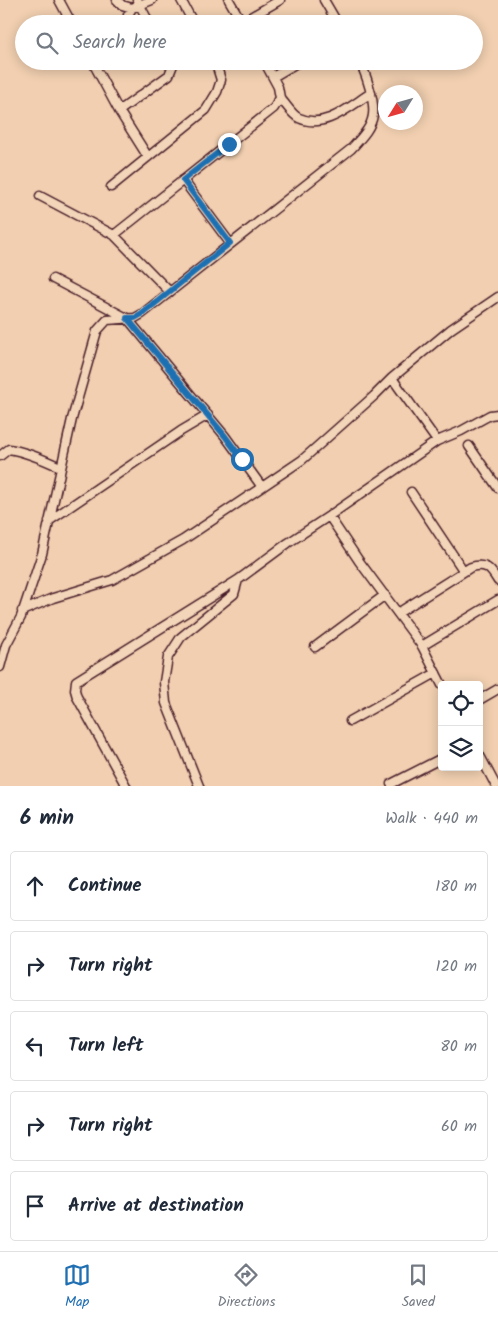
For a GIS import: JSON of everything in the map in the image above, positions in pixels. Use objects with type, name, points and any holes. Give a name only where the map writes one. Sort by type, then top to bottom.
[{"type":"street","points":[[59,0],[67,15]]},
{"type":"street","points":[[117,0],[122,5],[152,0]]},
{"type":"street","points":[[181,0],[189,15]]},
{"type":"street","points":[[229,0],[237,15]]},
{"type":"street","points":[[255,15],[280,0]]},
{"type":"street","points":[[324,0],[333,15]]},
{"type":"street","points":[[128,15],[136,4]]},
{"type":"street","points":[[136,4],[144,15]]},
{"type":"street","points":[[97,70],[119,111],[148,157]]},
{"type":"street","points":[[119,111],[169,76],[173,70]]},
{"type":"street","points":[[111,187],[206,110],[217,92],[220,80],[217,70]]},
{"type":"street","points":[[269,70],[278,87],[280,98],[298,118],[314,122],[327,121],[371,93]]},
{"type":"street","points":[[273,77],[285,70]]},
{"type":"street","points":[[0,667],[6,645],[21,617],[42,554],[60,467],[78,394],[97,331],[107,320],[135,318],[351,148],[366,132],[373,116],[371,93],[364,70]]},
{"type":"street","points":[[114,235],[274,108],[280,98]]},
{"type":"street","points":[[183,180],[230,243]]},
{"type":"street","points":[[40,196],[114,235],[170,292]]},
{"type":"street","points":[[53,279],[127,318],[225,436],[262,487]]},
{"type":"street","points":[[22,611],[53,598],[112,580],[183,540],[302,460],[392,378],[451,329],[498,297]]},
{"type":"street","points":[[392,378],[436,441]]},
{"type":"street","points":[[126,786],[76,697],[76,681],[238,580],[288,543],[436,441],[461,431],[490,415],[498,414]]},
{"type":"street","points":[[49,521],[180,431],[208,415]]},
{"type":"street","points":[[469,446],[498,488]]},
{"type":"street","points":[[0,456],[8,449],[19,450],[60,467]]},
{"type":"street","points":[[411,492],[463,570]]},
{"type":"street","points":[[329,516],[354,554],[422,646],[440,681]]},
{"type":"street","points":[[398,613],[463,570],[479,565],[486,566],[498,581]]},
{"type":"street","points":[[199,786],[166,703],[164,682],[168,657],[182,638],[234,594],[238,580]]},
{"type":"street","points":[[315,646],[384,595]]},
{"type":"street","points":[[422,646],[498,600]]},
{"type":"street","points":[[350,721],[436,673]]},
{"type":"street","points":[[483,698],[498,689]]},
{"type":"street","points":[[391,784],[438,760]]},
{"type":"street","points":[[483,760],[495,776],[496,786]]},
{"type":"route","points":[[229,144],[183,180],[230,243],[142,314],[135,318],[127,318],[242,459]]}]
